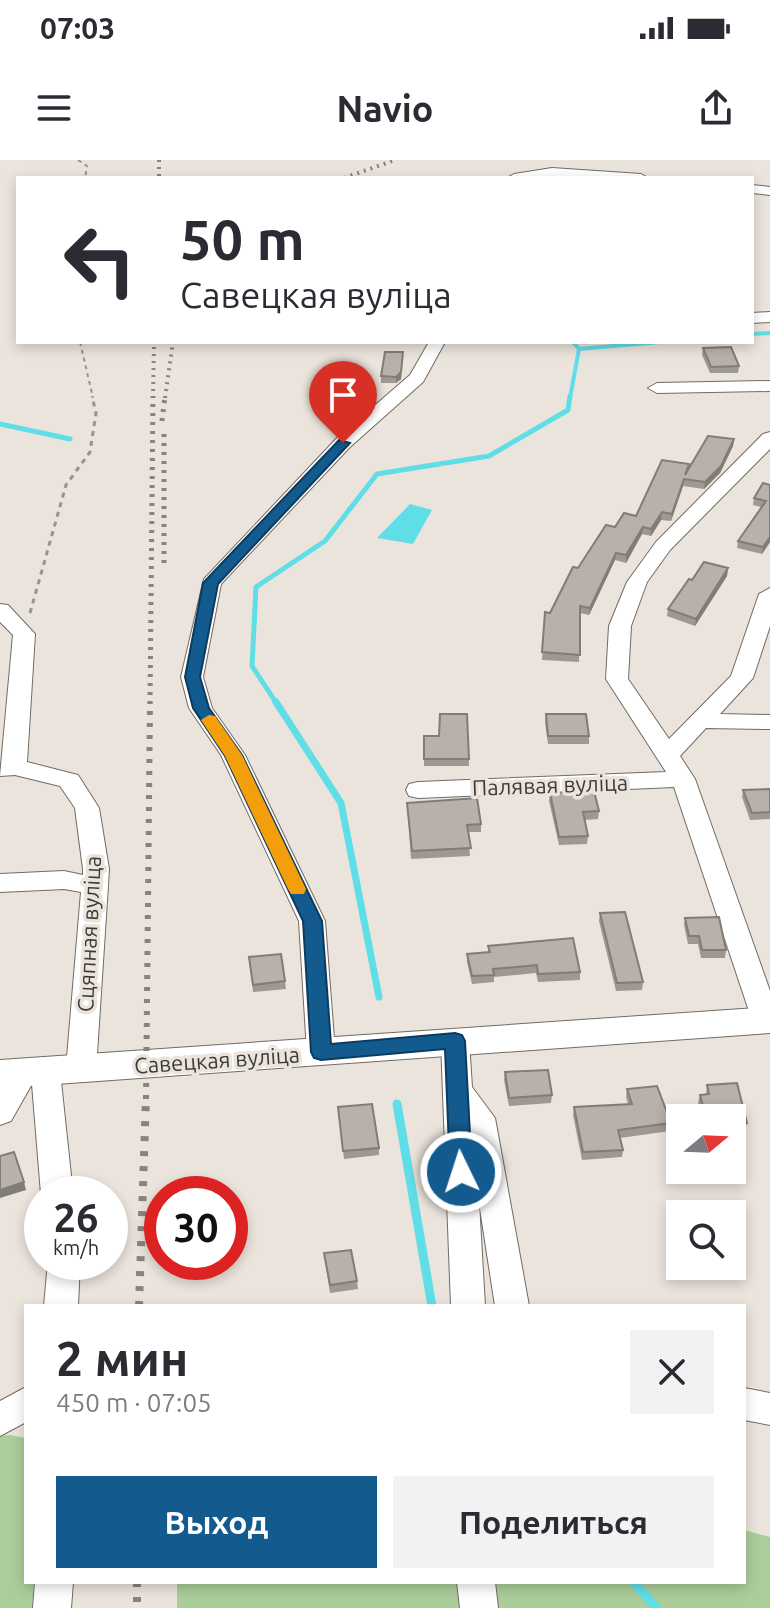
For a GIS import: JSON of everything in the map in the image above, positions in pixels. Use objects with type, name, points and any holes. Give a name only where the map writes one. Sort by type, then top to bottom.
[{"type":"main road","name":"Савецкая вуліца","points":[[23,1073],[768,1020]]},
{"type":"street","points":[[527,176],[552,172],[611,176]]},
{"type":"street","points":[[321,1052],[312,921],[233,755],[201,708],[192,677],[211,583],[343,443],[417,378],[436,344]]},
{"type":"street","points":[[657,388],[770,386]]},
{"type":"street","points":[[768,1020],[683,779],[617,679],[620,626],[637,582],[663,546],[770,438]]},
{"type":"street","points":[[668,754],[742,678],[770,594]]},
{"type":"street","points":[[0,610],[24,634],[7,767]]},
{"type":"street","points":[[699,721],[770,722]]},
{"type":"street","name":"Сцяпная вуліца","points":[[7,767],[69,780],[87,808],[96,869],[81,1069]]},
{"type":"street","name":"Палявая вуліца","points":[[418,790],[683,779]]},
{"type":"street","points":[[0,883],[64,880],[95,886]]},
{"type":"street","points":[[455,1041],[468,1304]]},
{"type":"street","points":[[0,1113],[23,1073]]},
{"type":"street","points":[[23,1073],[52,1176]]},
{"type":"street","points":[[456,1088],[480,1118],[512,1304]]},
{"type":"street","points":[[61,1304],[63,1280]]},
{"type":"street","points":[[0,1420],[24,1404]]},
{"type":"street","points":[[746,1404],[770,1409]]},
{"type":"street","points":[[52,1608],[54,1584]]},
{"type":"street","points":[[476,1584],[479,1608]]},
{"type":"path","points":[[78,160],[87,166],[85,176]]},
{"type":"path","points":[[24,634],[66,485],[90,452],[96,413],[80,344]]},
{"type":"green space","points":[[0,1436],[24,1438],[24,1584],[34,1584],[32,1608],[0,1608]]},
{"type":"green space","points":[[746,1531],[770,1537],[770,1608],[177,1608],[177,1584],[746,1584]]},
{"type":"water","points":[[410,504],[432,510],[413,544],[377,538]]},
{"type":"building","points":[[731,347],[739,366],[711,367],[703,348]]},
{"type":"building","points":[[385,352],[403,352],[401,372],[396,377],[381,376]]},
{"type":"building","points":[[708,436],[734,439],[721,466],[705,482],[684,479],[672,514],[662,512],[651,529],[643,527],[626,555],[616,553],[590,608],[580,606],[580,655],[542,652],[545,612],[550,613],[573,567],[578,568],[606,525],[615,527],[624,513],[636,516],[662,460],[689,464],[685,475]]},
{"type":"building","points":[[763,483],[770,485],[770,537],[763,547],[738,541],[766,501],[754,498]]},
{"type":"building","points":[[704,562],[728,568],[696,619],[668,609],[689,579],[692,580]]},
{"type":"building","points":[[440,714],[467,714],[469,759],[424,759],[424,736],[439,736]]},
{"type":"building","points":[[546,714],[586,714],[589,736],[548,736]]},
{"type":"building","points":[[770,789],[770,812],[752,813],[743,790]]},
{"type":"building","points":[[594,791],[599,811],[583,812],[588,836],[559,837],[550,793]]},
{"type":"building","points":[[477,798],[481,824],[467,825],[471,848],[412,851],[407,803]]},
{"type":"building","points":[[625,912],[643,982],[617,983],[600,913]]},
{"type":"building","points":[[719,917],[726,950],[702,950],[699,936],[689,936],[685,918]]},
{"type":"building","points":[[573,938],[580,972],[538,974],[537,965],[493,969],[494,975],[472,976],[467,954],[490,952],[488,946]]},
{"type":"building","points":[[281,954],[285,981],[253,985],[249,957]]},
{"type":"building","points":[[548,1070],[552,1095],[509,1098],[505,1072]]},
{"type":"building","points":[[737,1083],[742,1104],[702,1104],[700,1095],[709,1094],[707,1085]]},
{"type":"building","points":[[657,1086],[666,1110],[666,1124],[618,1130],[623,1150],[583,1152],[574,1107],[632,1104],[627,1089]]},
{"type":"building","points":[[372,1104],[379,1148],[343,1151],[338,1107]]},
{"type":"building","points":[[14,1152],[24,1182],[0,1190],[0,1156]]},
{"type":"building","points":[[351,1250],[357,1281],[330,1285],[324,1253]]},
{"type":"waterway","points":[[754,334],[770,333]]},
{"type":"waterway","points":[[575,344],[579,349]]},
{"type":"waterway","points":[[579,349],[637,344]]},
{"type":"waterway","points":[[570,398],[579,349]]},
{"type":"waterway","points":[[277,704],[252,666],[256,587],[325,541],[377,474],[489,456],[568,410],[570,396]]},
{"type":"waterway","points":[[0,424],[70,439]]},
{"type":"waterway","points":[[276,702],[341,803],[379,997]]},
{"type":"waterway","points":[[397,1104],[432,1304]]},
{"type":"waterway","points":[[635,1584],[657,1608]]},
{"type":"railway","points":[[159,160],[159,176]]},
{"type":"railway","points":[[350,176],[395,160]]},
{"type":"railway","points":[[153,398],[154,344]]},
{"type":"railway","points":[[165,398],[173,344]]},
{"type":"railway","points":[[150,704],[153,396]]},
{"type":"railway","points":[[162,421],[165,396]]},
{"type":"railway","points":[[164,434],[164,565]]},
{"type":"railway","points":[[146,1099],[150,702]]},
{"type":"railway","points":[[139,1304],[146,1097]]},
{"type":"railway","points":[[137,1584],[137,1608]]},
{"type":"slow traffic","points":[[209,720],[233,755],[297,889]]},
{"type":"route","points":[[343,443],[211,583],[192,677],[201,708],[233,755],[312,921],[321,1052],[455,1041],[461,1172]]}]
